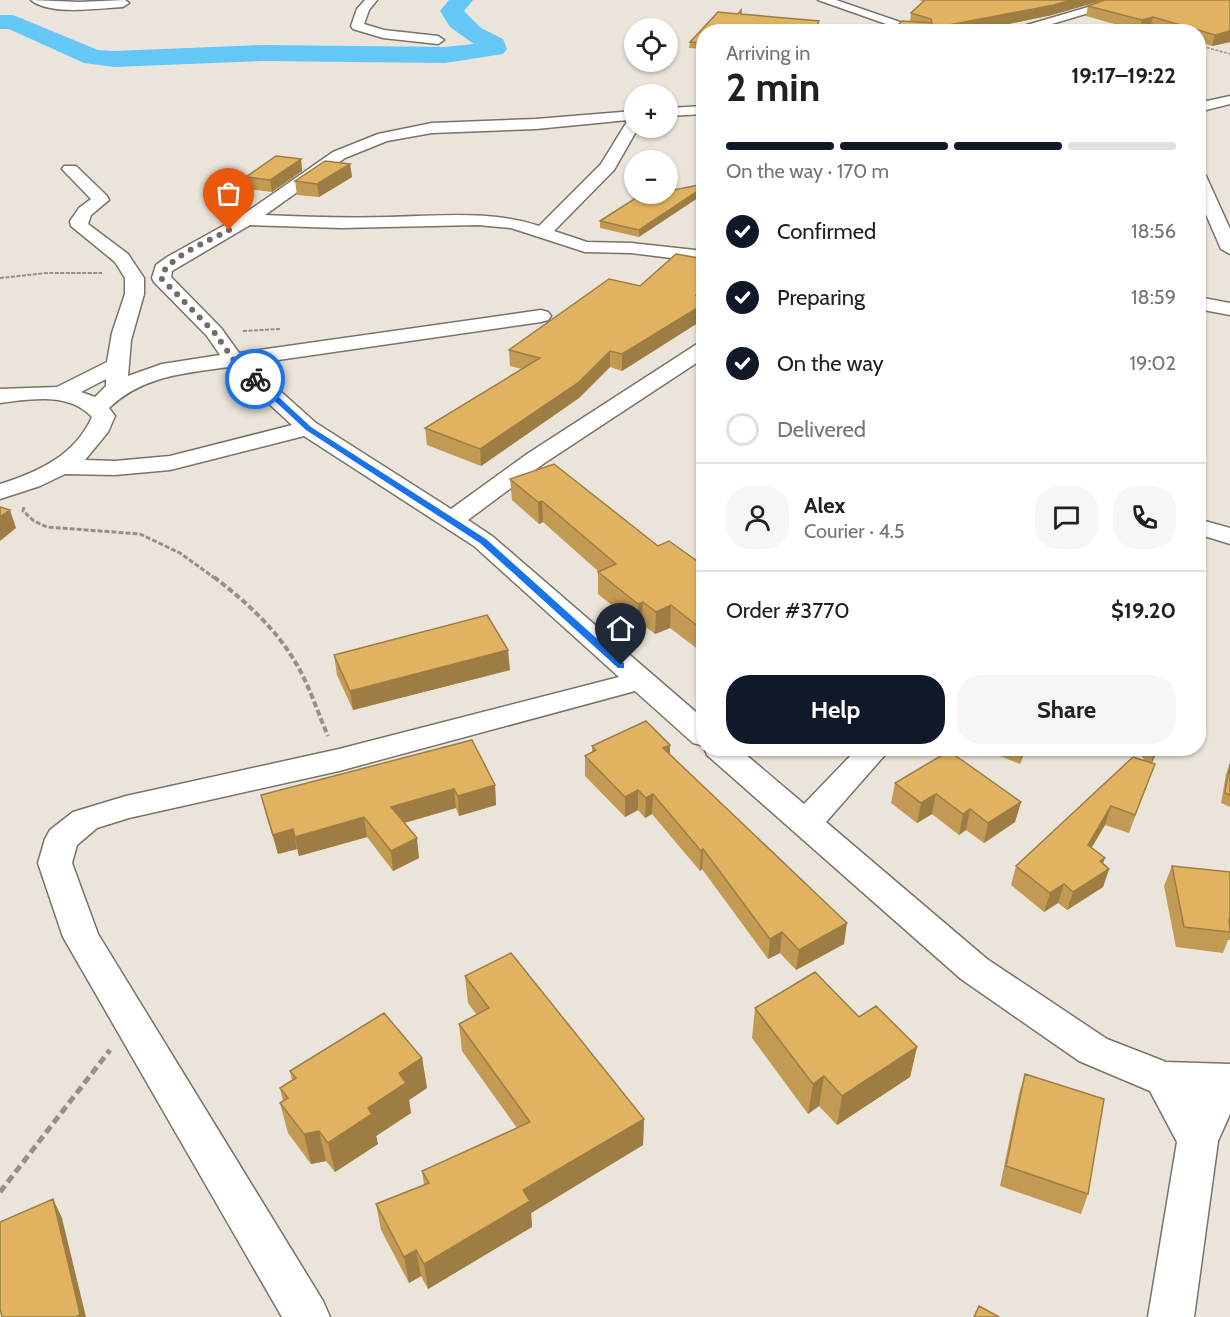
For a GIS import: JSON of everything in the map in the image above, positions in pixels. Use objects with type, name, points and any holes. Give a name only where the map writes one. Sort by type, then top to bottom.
[{"type":"street","points":[[37,0],[55,6],[72,7],[123,3]]},
{"type":"street","points":[[371,0],[363,9],[357,26],[383,34],[438,40]]},
{"type":"street","points":[[824,0],[899,24]]},
{"type":"street","points":[[1078,0],[1103,6]]},
{"type":"street","points":[[1038,24],[1126,0]]},
{"type":"street","points":[[857,10],[875,5]]},
{"type":"street","points":[[1206,106],[1230,100]]},
{"type":"street","points":[[678,111],[696,110]]},
{"type":"street","points":[[624,116],[536,124],[432,128],[383,137],[339,155],[247,220],[174,261],[163,270],[161,278],[214,332],[233,359],[308,428],[483,541],[638,681],[696,729]]},
{"type":"street","points":[[542,233],[608,168],[625,138]]},
{"type":"street","points":[[70,169],[100,200],[85,212],[79,221],[80,226],[123,259],[133,272],[136,281],[132,307],[123,332],[117,365],[117,388]]},
{"type":"street","points":[[1206,199],[1220,239]]},
{"type":"street","points":[[247,220],[341,223],[478,220],[513,222],[585,247],[631,248],[696,255]]},
{"type":"street","points":[[1206,304],[1230,309]]},
{"type":"street","points":[[97,407],[117,388],[162,370],[541,316]]},
{"type":"street","points":[[452,520],[535,459],[696,358]]},
{"type":"street","points":[[0,396],[61,393],[117,365]]},
{"type":"street","points":[[0,492],[31,483],[63,467],[99,430],[104,416],[97,407],[61,393]]},
{"type":"street","points":[[63,467],[115,468],[170,463],[308,428]]},
{"type":"street","points":[[1206,528],[1230,536]]},
{"type":"street","points":[[307,1317],[81,937],[55,862],[62,839],[86,820],[126,807],[339,760],[638,681]]},
{"type":"street","points":[[727,756],[974,969],[1093,1050],[1164,1079],[1227,1082],[1198,1141],[1171,1317]]},
{"type":"street","points":[[806,823],[869,756]]},
{"type":"street","points":[[1164,1079],[1198,1141]]},
{"type":"path","points":[[1206,47],[1230,54]]},
{"type":"path","points":[[0,278],[47,273],[133,272]]},
{"type":"path","points":[[31,483],[23,511],[31,522],[51,528],[138,533],[168,546],[216,580],[258,616],[291,654],[339,760]]},
{"type":"path","points":[[0,1192],[132,1021]]},
{"type":"building","points":[[925,0],[1071,0],[954,24],[899,24],[902,21],[932,23],[931,19],[911,13]]},
{"type":"building","points":[[1105,0],[1230,0],[1230,31],[1215,35],[1206,32],[1206,24],[1177,24],[1153,17],[1142,20],[1088,6]]},
{"type":"building","points":[[741,10],[741,14],[819,21],[818,24],[707,24],[718,12],[738,14]]},
{"type":"building","points":[[276,156],[301,159],[270,180],[246,177]]},
{"type":"building","points":[[325,161],[350,164],[317,184],[295,181]]},
{"type":"building","points":[[696,186],[696,192],[639,230],[600,221],[627,204],[678,204],[678,189]]},
{"type":"building","points":[[676,254],[696,258],[696,309],[622,354],[610,351],[579,382],[480,449],[425,428],[540,358],[509,350],[609,279],[640,286]]},
{"type":"building","points":[[554,464],[658,546],[669,541],[696,560],[696,625],[671,605],[656,612],[643,602],[638,604],[598,572],[616,564],[542,501],[538,502],[510,479]]},
{"type":"building","points":[[0,507],[10,510],[0,517]]},
{"type":"building","points":[[487,615],[508,650],[350,691],[334,655]]},
{"type":"building","points":[[646,721],[670,745],[663,748],[847,923],[799,950],[782,932],[770,939],[703,849],[701,851],[653,794],[646,798],[638,790],[625,797],[585,756],[596,750],[592,746]]},
{"type":"building","points":[[472,740],[495,785],[458,796],[454,789],[391,807],[417,838],[391,851],[364,817],[295,837],[293,829],[273,835],[261,795]]},
{"type":"building","points":[[941,756],[956,756],[1021,802],[988,823],[970,809],[963,814],[936,794],[921,803],[895,783]]},
{"type":"building","points":[[1133,757],[1155,764],[1135,815],[1111,806],[1088,845],[1105,858],[1100,861],[1109,869],[1073,892],[1064,884],[1050,893],[1016,866]]},
{"type":"building","points":[[1230,764],[1230,795],[1225,793]]},
{"type":"building","points":[[1172,866],[1230,872],[1230,932],[1184,927]]},
{"type":"building","points":[[511,953],[644,1119],[523,1190],[530,1201],[424,1264],[416,1250],[404,1257],[376,1204],[429,1183],[422,1171],[530,1122],[459,1024],[489,1008],[465,976]]},
{"type":"building","points":[[815,972],[859,1017],[876,1006],[917,1047],[842,1096],[824,1076],[813,1084],[755,1008]]},
{"type":"building","points":[[384,1013],[422,1058],[399,1073],[406,1083],[368,1108],[372,1114],[328,1143],[319,1131],[304,1134],[280,1103],[288,1098],[280,1088],[296,1078],[290,1071]]},
{"type":"building","points":[[1025,1074],[1104,1099],[1088,1194],[1006,1166]]},
{"type":"building","points":[[53,1199],[80,1314],[76,1317],[2,1317],[0,1308],[0,1222]]},
{"type":"building","points":[[979,1306],[999,1317],[974,1317]]},
{"type":"waterway","points":[[0,22],[13,22],[93,57],[114,59],[263,53],[445,55],[494,49],[494,44],[472,33],[459,22],[452,11],[461,0]]},
{"type":"way so far","points":[[229,230],[174,261],[163,270],[161,278],[214,332],[233,359],[255,379]]},
{"type":"route","points":[[255,379],[308,428],[483,541],[621,665]]}]
